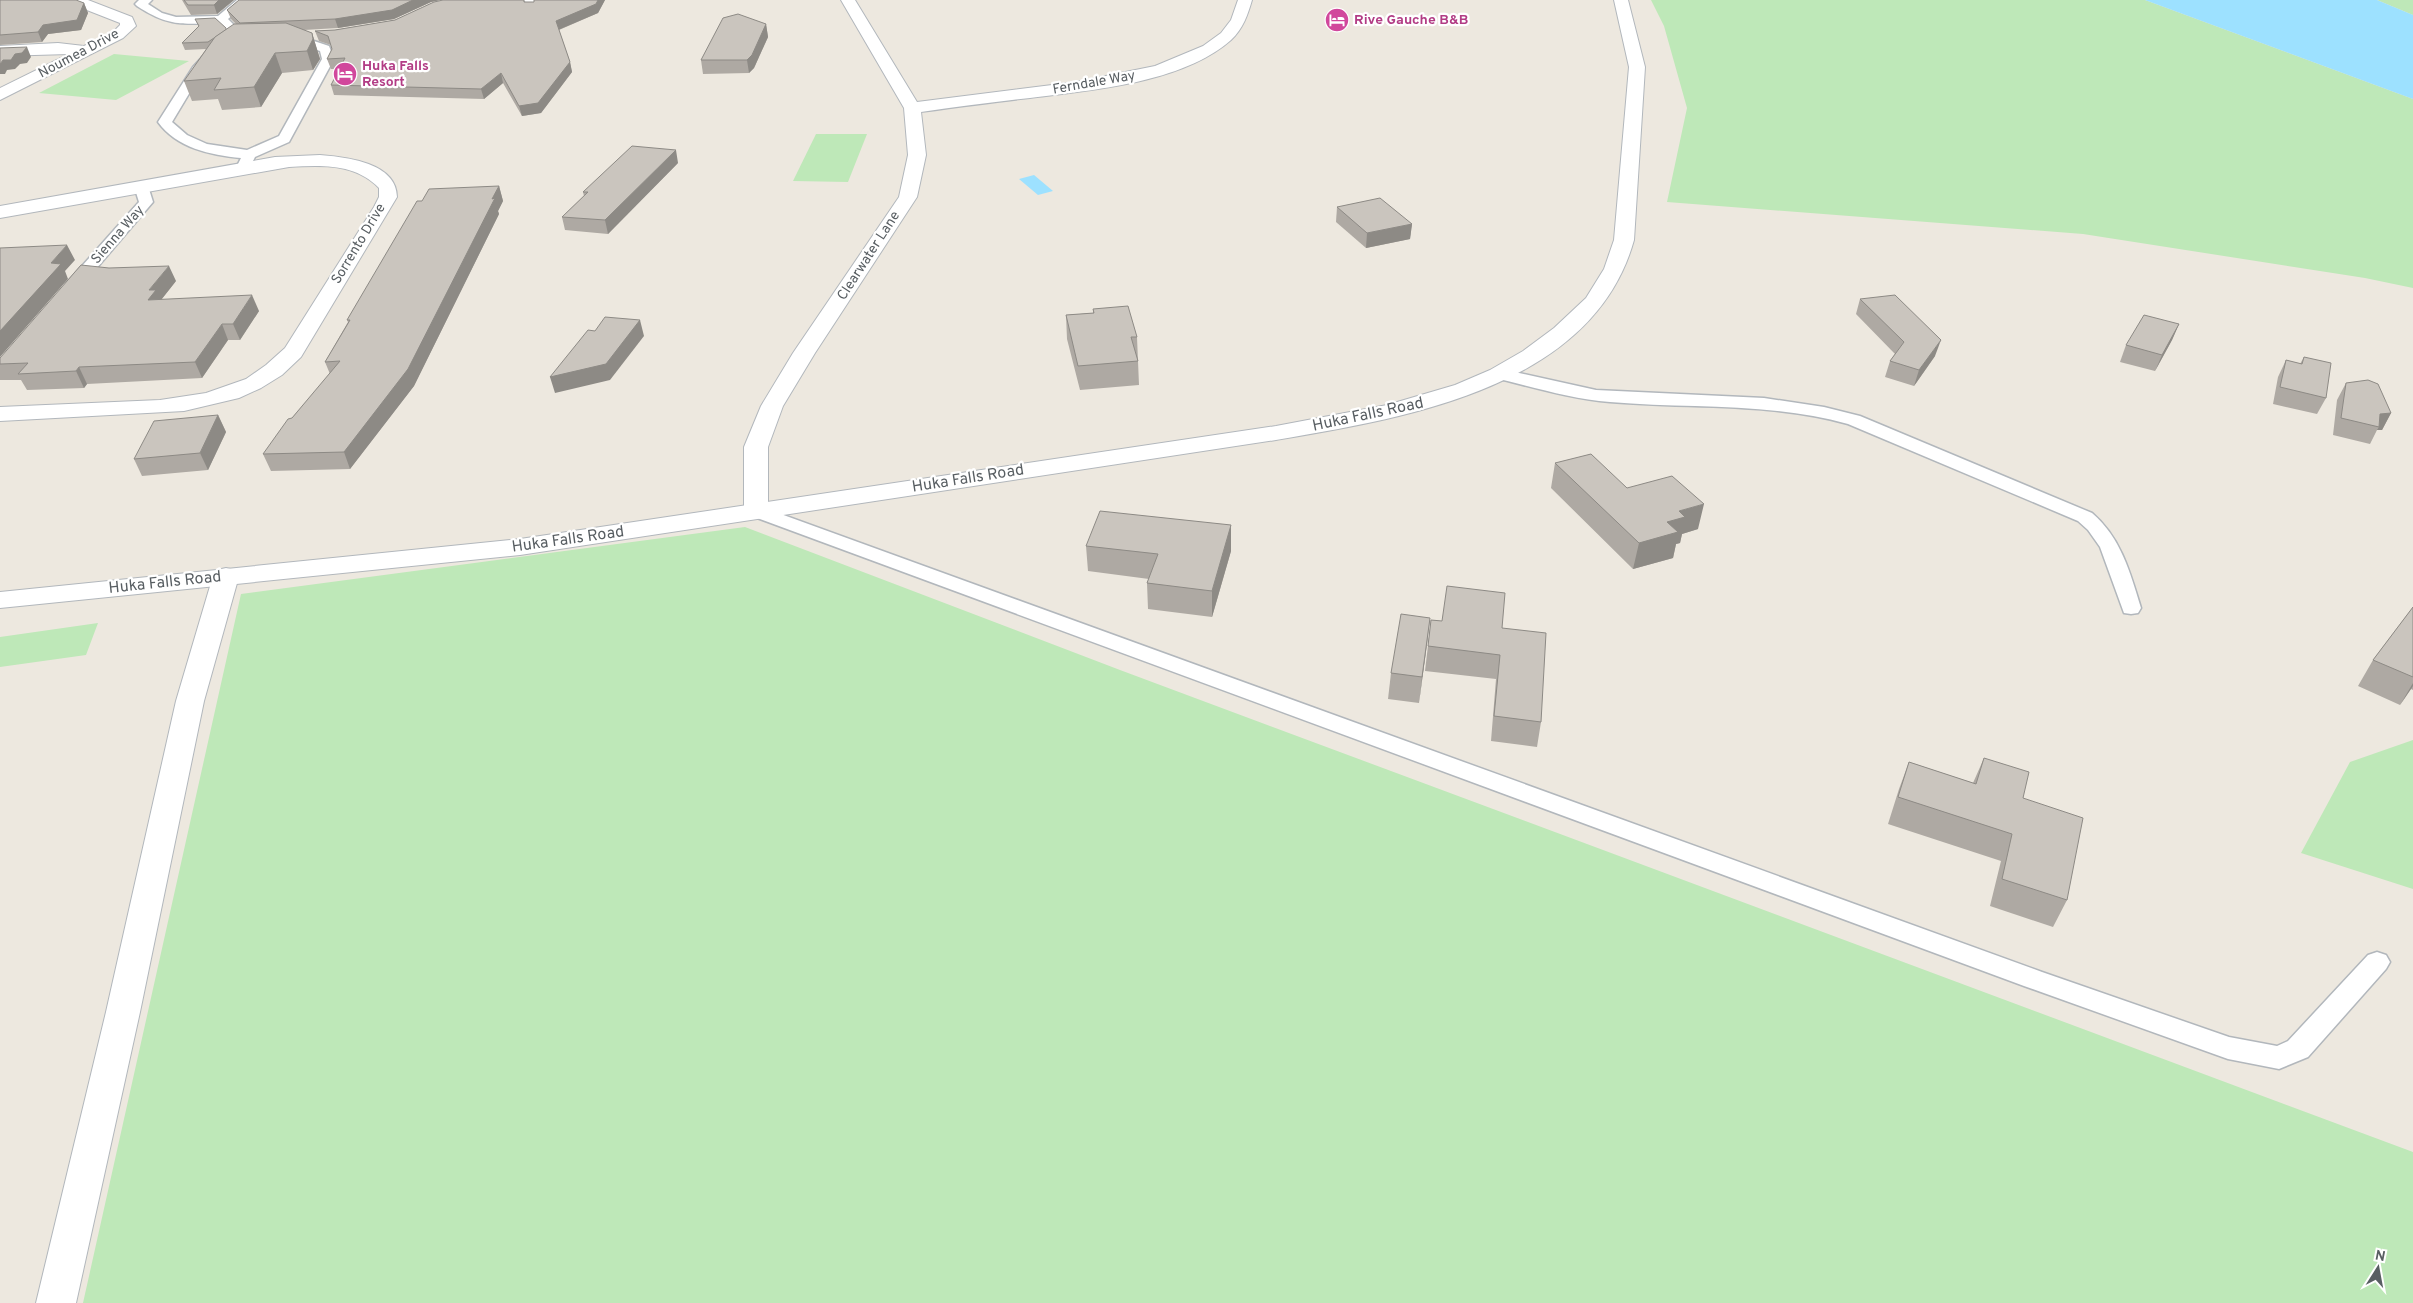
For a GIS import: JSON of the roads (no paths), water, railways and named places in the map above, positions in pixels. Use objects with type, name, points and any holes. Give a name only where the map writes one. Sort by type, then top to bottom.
[{"type":"street","name":"Noumea Drive","points":[[3,91],[88,51],[125,30],[128,26],[127,20],[74,0]]},
{"type":"street","name":"Clearwater Lane","points":[[756,511],[756,447],[772,406],[804,353],[908,197],[917,155],[912,108],[848,0]]},
{"type":"street","name":"Ferndale Way","points":[[912,108],[1094,84],[1152,72],[1201,53],[1226,37],[1240,18],[1245,0]]},
{"type":"street","name":"Huka Falls Road","points":[[0,600],[520,547],[1360,419],[1414,406],[1468,388],[1501,374],[1543,349],[1593,306],[1618,266],[1624,240],[1637,67],[1621,0]]},
{"type":"street","points":[[0,51],[52,48],[88,51]]},
{"type":"street","name":"Sorrento Drive","points":[[0,212],[141,186],[246,161],[345,163],[362,167],[375,174],[388,188],[388,197],[293,352],[281,366],[256,383],[193,404],[0,414]]},
{"type":"street","points":[[56,1303],[123,1012],[190,701],[226,576]]},
{"type":"lane","points":[[146,0],[141,4],[167,20],[221,19],[244,0]]},
{"type":"lane","points":[[221,19],[240,38],[208,58],[197,70],[165,122],[175,135],[215,152],[246,161],[284,139],[328,59],[325,50],[284,37],[322,35]]},
{"type":"lane","name":"Sienna Way","points":[[64,297],[146,202],[141,186]]},
{"type":"lane","points":[[1501,374],[1568,390],[1608,397],[1798,406],[1854,420],[2085,517],[2095,524],[2108,540],[2131,608]]},
{"type":"lane","points":[[756,511],[2023,976],[2228,1048],[2279,1058],[2298,1049],[2377,962]]},
{"type":"water","points":[[2145,0],[2377,0],[2413,15],[2413,99]]},
{"type":"water","points":[[1034,175],[1053,191],[1038,195],[1019,179]]},
{"type":"place","name":"Rive Gauche B&B","points":[[1337,20]]},
{"type":"place","name":"Huka Falls Resort","points":[[345,74]]}]
